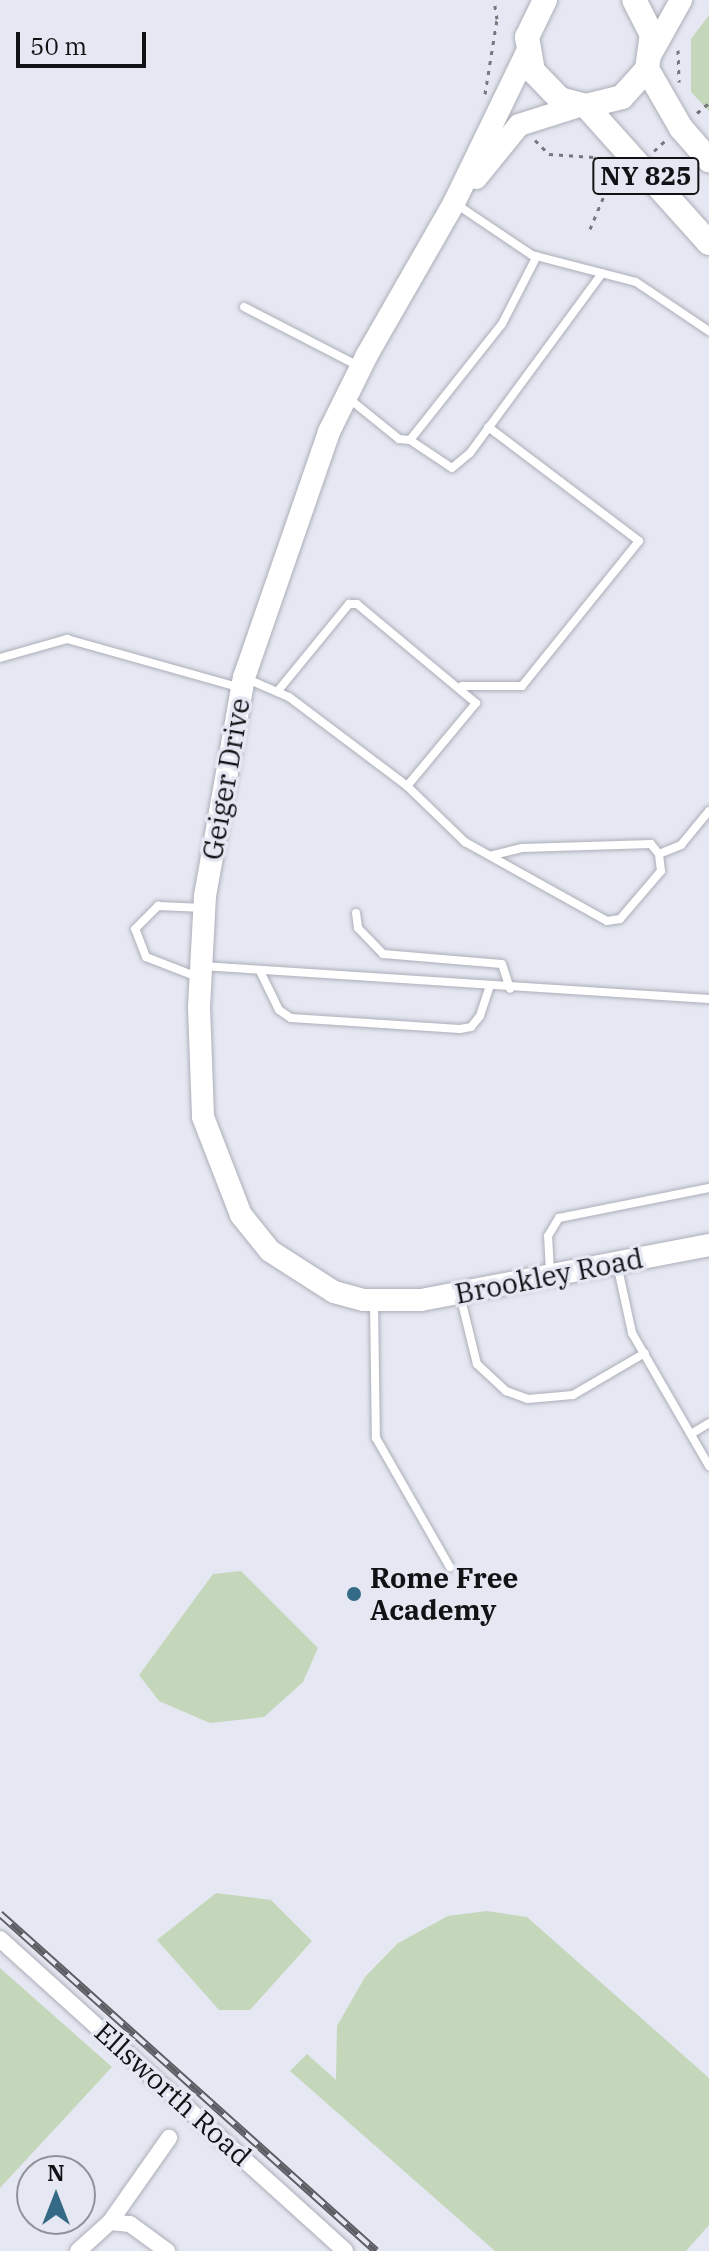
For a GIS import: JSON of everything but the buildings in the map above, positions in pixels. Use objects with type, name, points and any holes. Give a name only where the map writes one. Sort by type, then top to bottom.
[{"type":"main road","points":[[527,52],[528,11],[545,0]]},
{"type":"main road","name":"NY 825","points":[[634,0],[652,35],[649,62],[681,128],[709,160]]},
{"type":"main road","name":"NY 825","points":[[527,52],[544,87],[582,106],[709,243]]},
{"type":"main road","points":[[582,106],[622,97],[649,62]]},
{"type":"street","points":[[649,62],[681,0]]},
{"type":"street","name":"Geiger Drive","points":[[381,1301],[334,1292],[296,1271],[270,1251],[241,1215],[203,1117],[198,1084],[204,908],[224,765],[243,683],[301,505],[346,397],[454,203],[527,52]]},
{"type":"street","name":"Geiger Drive","points":[[454,203],[519,125],[582,106]]},
{"type":"street","name":"Brookley Road","points":[[381,1301],[459,1293],[709,1245]]},
{"type":"street","name":"Ellsworth Road","points":[[0,1939],[345,2251]]},
{"type":"street","points":[[78,2251],[110,2222],[169,2138]]},
{"type":"street","points":[[110,2222],[130,2224],[167,2251]]},
{"type":"lane","points":[[454,203],[537,256],[636,282],[709,331]]},
{"type":"lane","points":[[410,440],[502,324],[537,256]]},
{"type":"lane","points":[[346,397],[399,439],[410,440],[452,468],[488,427],[602,273]]},
{"type":"lane","points":[[244,307],[361,367]]},
{"type":"lane","points":[[462,686],[522,686],[639,541],[488,427]]},
{"type":"lane","points":[[277,692],[349,604],[357,604],[462,686],[476,703],[407,786]]},
{"type":"lane","points":[[0,658],[67,639],[277,692],[407,786],[465,842],[607,921],[620,919],[661,871],[659,854],[651,844],[522,848],[491,856]]},
{"type":"lane","points":[[659,854],[681,845],[709,811]]},
{"type":"lane","points":[[204,908],[158,906],[135,929],[146,957],[201,972],[260,971],[489,988],[709,999]]},
{"type":"lane","points":[[356,913],[358,928],[383,954],[502,964],[510,989]]},
{"type":"lane","points":[[260,971],[279,1010],[291,1018],[460,1029],[471,1027],[480,1016],[489,988]]},
{"type":"lane","points":[[550,1276],[548,1236],[559,1218],[709,1188]]},
{"type":"lane","points":[[617,1263],[625,1312],[709,1466]]},
{"type":"lane","points":[[459,1293],[477,1364],[498,1386],[528,1399],[573,1395],[645,1353]]},
{"type":"lane","points":[[381,1301],[376,1438],[450,1567]]},
{"type":"lane","points":[[691,1434],[709,1423]]},
{"type":"path","points":[[695,115],[709,103]]},
{"type":"path","points":[[590,229],[611,179]]},
{"type":"green space","points":[[709,15],[709,111],[691,92],[691,39]]},
{"type":"green space","points":[[241,1571],[318,1648],[303,1682],[264,1717],[210,1723],[159,1701],[139,1675],[213,1574]]},
{"type":"green space","points":[[216,1893],[271,1900],[312,1941],[250,2010],[219,2010],[157,1940]]},
{"type":"green space","points":[[487,1911],[527,1917],[709,2078],[709,2225],[686,2251],[495,2251],[290,2071],[307,2054],[336,2080],[337,2026],[365,1977],[398,1943],[448,1916]]},
{"type":"green space","points":[[0,1968],[112,2067],[31,2155],[16,2155],[16,2171],[0,2188]]},
{"type":"railway","points":[[0,1914],[376,2251]]},
{"type":"place","name":"Rome Free Academy","points":[[354,1594]]}]
